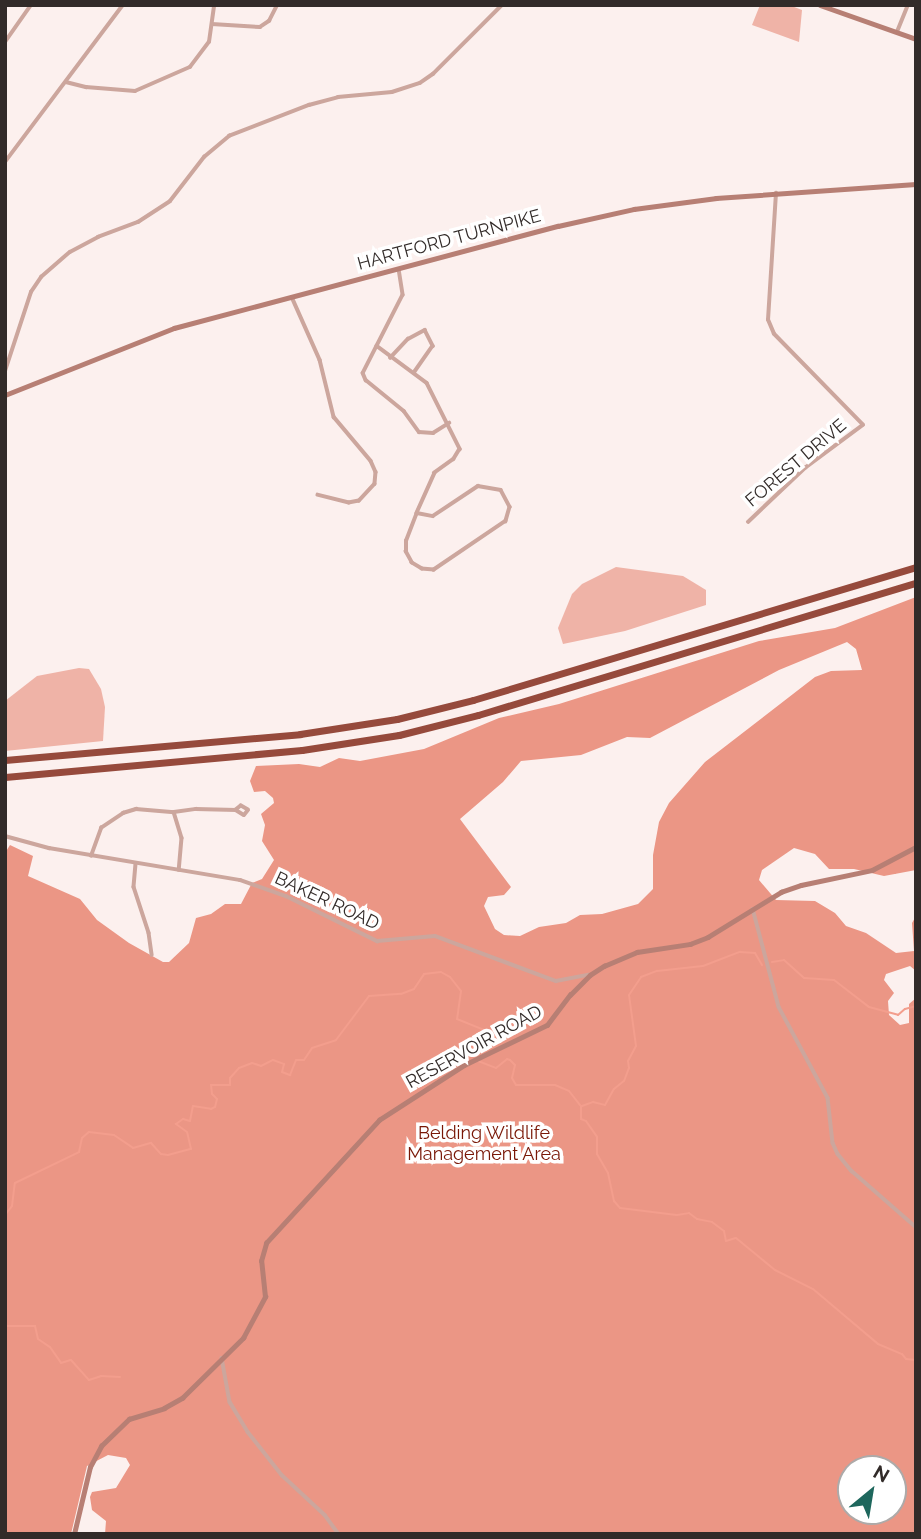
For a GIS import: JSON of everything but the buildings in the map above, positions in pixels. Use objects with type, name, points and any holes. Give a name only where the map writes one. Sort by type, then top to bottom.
[{"type":"highway","points":[[5,760],[300,734],[411,716],[473,701],[916,567]]},
{"type":"highway","points":[[5,777],[302,750],[411,732],[916,583]]},
{"type":"street","points":[[5,42],[31,5]]},
{"type":"street","points":[[5,162],[123,5]]},
{"type":"street","points":[[66,82],[123,92],[156,84],[195,61],[209,42],[214,5]]},
{"type":"street","points":[[212,24],[260,27],[269,21],[277,5]]},
{"type":"street","points":[[5,371],[31,292],[41,277],[70,252],[98,237],[138,222],[170,201],[204,157],[229,136],[319,102],[338,97],[393,92],[420,83],[433,74],[502,5]]},
{"type":"street","points":[[820,5],[916,39]]},
{"type":"street","points":[[897,32],[908,5]]},
{"type":"street","name":"HARTFORD TURNPIKE","points":[[5,395],[144,338],[558,226],[634,209],[776,193],[916,184]]},
{"type":"street","name":"FOREST DRIVE","points":[[748,522],[805,468],[863,425],[774,334],[770,326],[776,193]]},
{"type":"street","points":[[399,269],[403,295],[363,373],[366,380],[404,411],[419,432],[433,433],[449,423]]},
{"type":"street","points":[[292,297],[320,360],[334,417],[371,461],[376,472],[374,484],[359,501],[349,503],[318,495]]},
{"type":"street","points":[[390,358],[408,339],[425,330],[433,346],[415,372]]},
{"type":"street","points":[[377,346],[427,383],[460,449],[454,459],[435,474],[417,513],[406,541],[406,552],[412,563],[422,569],[434,570],[506,521],[510,507],[501,489],[478,486],[433,516],[417,513]]},
{"type":"street","points":[[91,856],[101,828],[111,819],[136,809],[236,810]]},
{"type":"street","points":[[174,811],[182,838],[179,870]]},
{"type":"street","name":"BAKER ROAD","points":[[5,836],[91,856],[263,886],[377,941],[435,936],[556,981],[590,975]]},
{"type":"street","name":"RESERVOIR ROAD","points":[[74,1534],[90,1467],[101,1446],[129,1419],[164,1408],[182,1398],[251,1328],[265,1297],[261,1261],[266,1243],[364,1134],[434,1082],[547,1026],[570,995],[590,975],[637,952],[690,944],[708,937],[753,909],[801,885],[872,870],[916,847]]},
{"type":"street","points":[[136,864],[134,887],[149,933],[152,955]]},
{"type":"street","points":[[753,909],[779,1007],[828,1097],[833,1143],[838,1154],[861,1180],[916,1227]]},
{"type":"street","points":[[222,1358],[230,1402],[248,1432],[282,1475],[325,1515],[339,1534]]},
{"type":"shaded area","points":[[760,5],[789,5],[802,10],[799,42],[752,25]]},
{"type":"shaded area","points":[[616,567],[683,576],[706,590],[706,605],[625,631],[563,644],[558,628],[572,594],[582,584]]},
{"type":"shaded area","points":[[79,668],[89,669],[101,689],[105,707],[103,741],[5,751],[5,701],[37,676]]},
{"type":"green space","name":"Belding Wildlife Management Area","points":[[916,597],[916,870],[884,876],[854,869],[829,869],[815,854],[794,848],[762,870],[759,880],[776,900],[815,901],[835,913],[846,926],[866,933],[896,953],[914,951],[912,923],[916,916],[916,971],[910,966],[886,974],[884,980],[894,993],[888,1001],[889,1015],[900,1025],[909,1023],[909,1004],[916,998],[916,1534],[105,1534],[106,1521],[92,1510],[90,1497],[92,1492],[116,1488],[130,1465],[126,1458],[108,1455],[87,1466],[71,1534],[5,1534],[5,853],[10,845],[33,856],[28,876],[80,899],[97,920],[129,943],[163,962],[169,962],[189,943],[196,918],[211,914],[225,904],[241,904],[252,883],[262,879],[274,860],[262,841],[265,825],[261,814],[274,803],[273,798],[265,791],[254,792],[250,781],[256,766],[299,764],[320,767],[339,758],[360,761],[424,749],[499,718],[559,704],[759,641],[835,628]],"holes":[[[847,642],[856,649],[862,670],[831,671],[815,677],[705,762],[669,803],[659,822],[653,855],[653,889],[638,904],[602,914],[580,915],[566,923],[539,927],[520,936],[504,935],[495,929],[484,906],[488,897],[504,895],[511,887],[460,819],[503,782],[521,761],[581,755],[627,737],[650,738],[779,670]]]},
{"type":"waterway","points":[[582,1106],[593,1102],[605,1105],[614,1089],[624,1081],[629,1068],[628,1061],[636,1046],[629,995],[641,977],[657,971],[703,966],[740,952],[755,953],[762,965]]},
{"type":"waterway","points":[[772,962],[784,960],[804,978],[834,980],[869,1007],[898,1015],[905,1009],[916,1006]]},
{"type":"waterway","points":[[5,1215],[12,1206],[15,1183],[79,1152],[82,1138],[89,1132],[114,1135],[133,1148],[151,1143],[161,1154],[168,1155],[191,1149],[187,1132],[176,1124],[183,1119],[190,1121],[193,1106],[211,1109],[215,1107],[217,1099],[212,1094],[211,1085],[230,1085],[230,1078],[239,1068],[252,1063],[261,1066],[273,1060],[284,1064],[282,1072],[290,1075],[296,1060],[304,1060],[312,1048],[336,1040],[369,996],[401,994],[414,989],[424,974],[441,972],[450,977],[461,991],[457,1019],[491,1033],[492,1037],[474,1047],[476,1056]]},
{"type":"waterway","points":[[478,1061],[496,1068],[507,1059],[510,1060],[515,1065],[512,1078],[516,1085],[555,1085],[569,1091],[580,1105]]},
{"type":"waterway","points":[[581,1106],[581,1119],[586,1121],[597,1137],[597,1154],[608,1173],[614,1201],[620,1208],[677,1215],[689,1213],[697,1219],[712,1222],[724,1231],[726,1241],[736,1238],[775,1270],[813,1289],[878,1344],[902,1354],[906,1359],[916,1360]]},
{"type":"waterway","points":[[5,1326],[35,1326],[38,1339],[50,1347],[61,1363],[71,1360],[89,1380],[101,1376],[120,1377]]},
{"type":"waterway","points":[[916,1363],[916,1370]]}]
